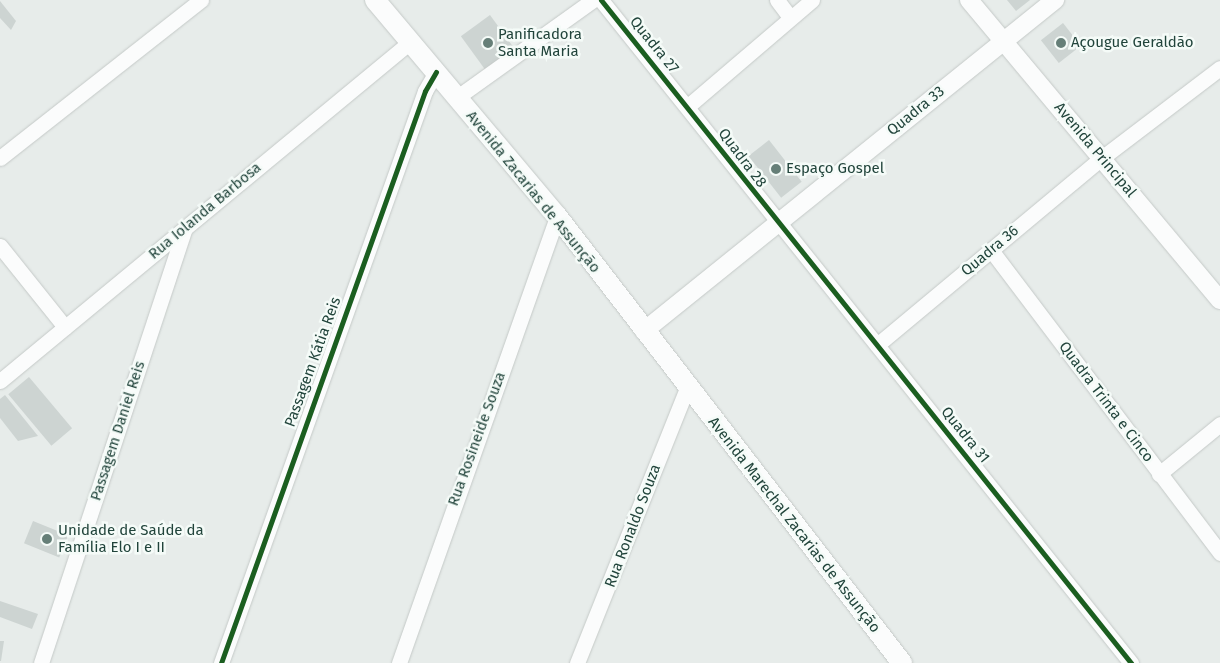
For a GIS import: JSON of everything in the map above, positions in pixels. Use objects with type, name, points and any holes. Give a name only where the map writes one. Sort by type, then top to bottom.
[{"type":"main road","name":"Avenida Zacarias de Assunção","points":[[375,0],[557,216],[687,388]]},
{"type":"main road","name":"Avenida Marechal Zacarias de Assunção","points":[[687,388],[902,663]]},
{"type":"street","points":[[0,158],[201,0]]},
{"type":"street","points":[[456,98],[593,0]]},
{"type":"street","name":"Quadra 27","points":[[601,0],[688,106]]},
{"type":"street","points":[[777,0],[790,17]]},
{"type":"street","points":[[688,106],[812,0]]},
{"type":"street","name":"Avenida Principal","points":[[970,0],[1103,157],[1220,300]]},
{"type":"street","name":"Quadra 33","points":[[777,224],[1003,40],[1056,0]]},
{"type":"street","name":"Rua Iolanda Barbosa","points":[[0,381],[410,42]]},
{"type":"street","name":"Quadra 36","points":[[877,345],[1103,157],[1220,68]]},
{"type":"street","name":"Passagem Kátia Reis","points":[[221,663],[408,137],[425,91],[436,72]]},
{"type":"street","name":"Quadra 28","points":[[688,106],[777,224]]},
{"type":"street","name":"Rua Rosineide Souza","points":[[399,663],[557,216]]},
{"type":"street","points":[[644,331],[777,224]]},
{"type":"street","name":"Quadra 31","points":[[777,224],[877,345],[1131,663]]},
{"type":"street","name":"Passagem Daniel Reis","points":[[41,663],[186,227]]},
{"type":"street","points":[[0,246],[65,328]]},
{"type":"street","name":"Quadra Trinta e Cinco","points":[[991,250],[1220,553]]},
{"type":"street","name":"Rua Ronaldo Souza","points":[[577,663],[687,388]]},
{"type":"street","points":[[1159,474],[1220,424]]},
{"type":"building","points":[[1007,0],[1030,0],[1016,11]]},
{"type":"building","points":[[0,1],[16,21],[11,30],[0,18]]},
{"type":"building","name":"Panificadora Santa Maria","points":[[490,15],[515,50],[486,71],[461,36]]},
{"type":"building","name":"Açougue Geraldão","points":[[1063,23],[1081,46],[1059,63],[1041,40]]},
{"type":"building","name":"Espaço Gospel","points":[[769,140],[802,182],[781,198],[749,156]]},
{"type":"building","points":[[29,377],[72,428],[51,446],[8,394]]},
{"type":"building","points":[[5,395],[38,436],[18,441],[0,418],[0,399]]},
{"type":"building","name":"Unidade de Saúde da Família Elo I e II","points":[[33,521],[68,535],[59,557],[24,543]]},
{"type":"building","points":[[0,601],[38,614],[32,629],[0,617]]},
{"type":"building","points":[[0,641],[4,641],[1,661],[0,661]]},
{"type":"cycle path","points":[[601,0],[1131,663]]},
{"type":"cycle path","points":[[221,663],[425,91],[436,72]]},
{"type":"place","name":"Panificadora Santa Maria","points":[[488,43]]},
{"type":"place","name":"Açougue Geraldão","points":[[1061,43]]},
{"type":"place","name":"Espaço Gospel","points":[[776,169]]},
{"type":"place","name":"Unidade de Saúde da Família Elo I e II","points":[[47,539]]}]
